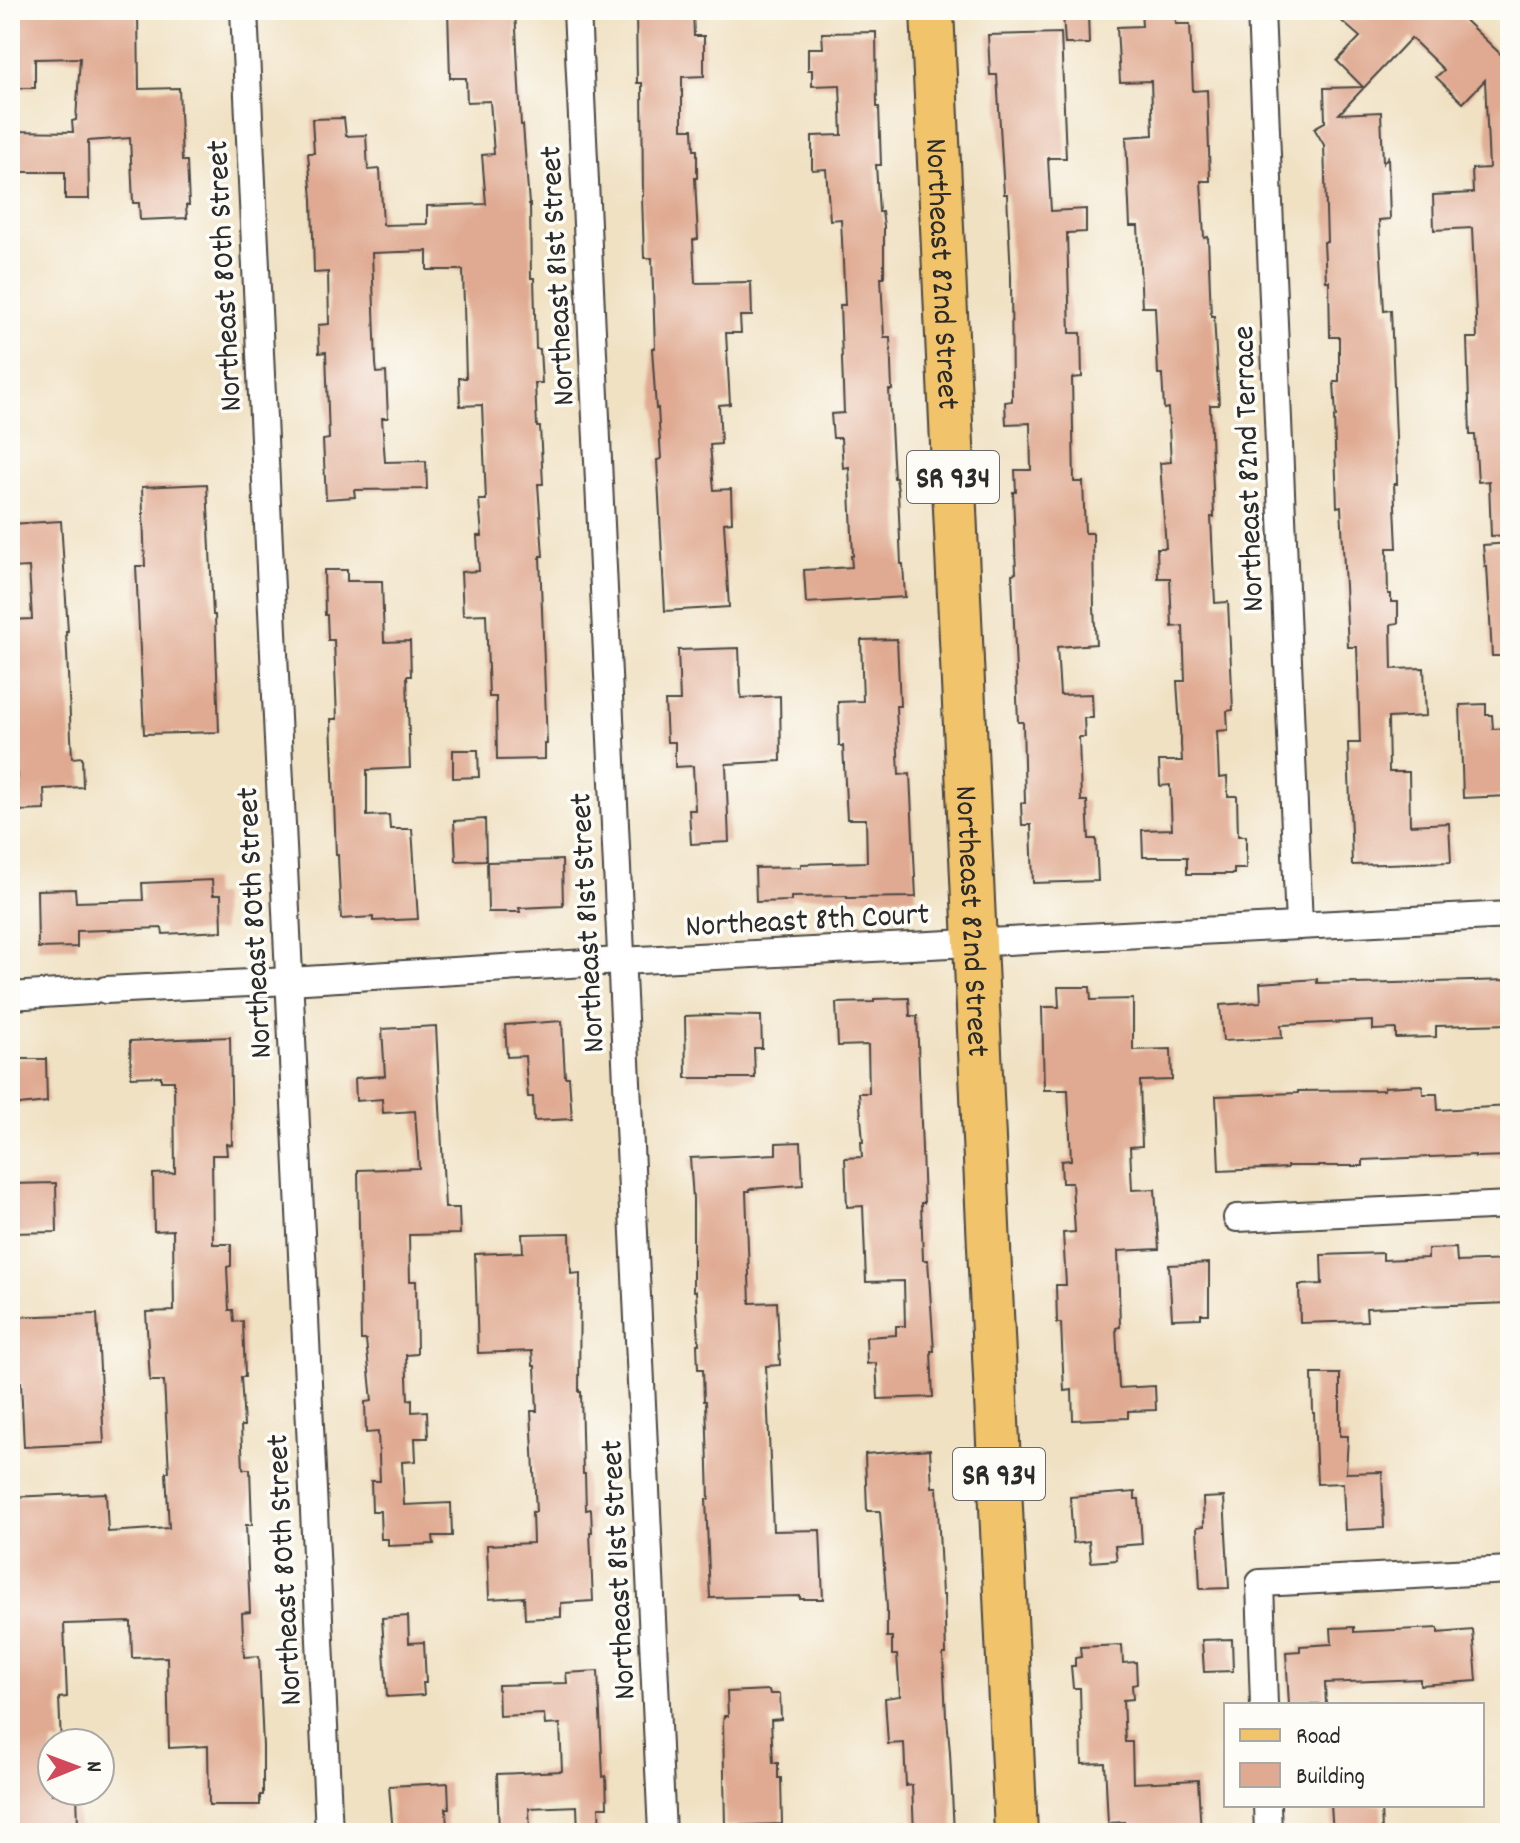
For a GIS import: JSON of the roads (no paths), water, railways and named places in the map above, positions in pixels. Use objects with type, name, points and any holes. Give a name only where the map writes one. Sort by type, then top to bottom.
[{"type":"main road","name":"Northeast 82nd Street","points":[[932,10],[1016,1833]]},
{"type":"street","name":"Northeast 80th Street","points":[[244,10],[329,1833]]},
{"type":"street","name":"Northeast 81st Street","points":[[577,10],[662,1833]]},
{"type":"street","name":"Northeast 82nd Terrace","points":[[1261,10],[1299,926]]},
{"type":"street","name":"Northeast 8th Court","points":[[10,996],[1510,915]]},
{"type":"street","points":[[1237,1218],[1510,1205]]},
{"type":"street","points":[[1264,1703],[1260,1583],[1510,1570]]},
{"type":"street","points":[[1267,1807],[1268,1833]]}]
